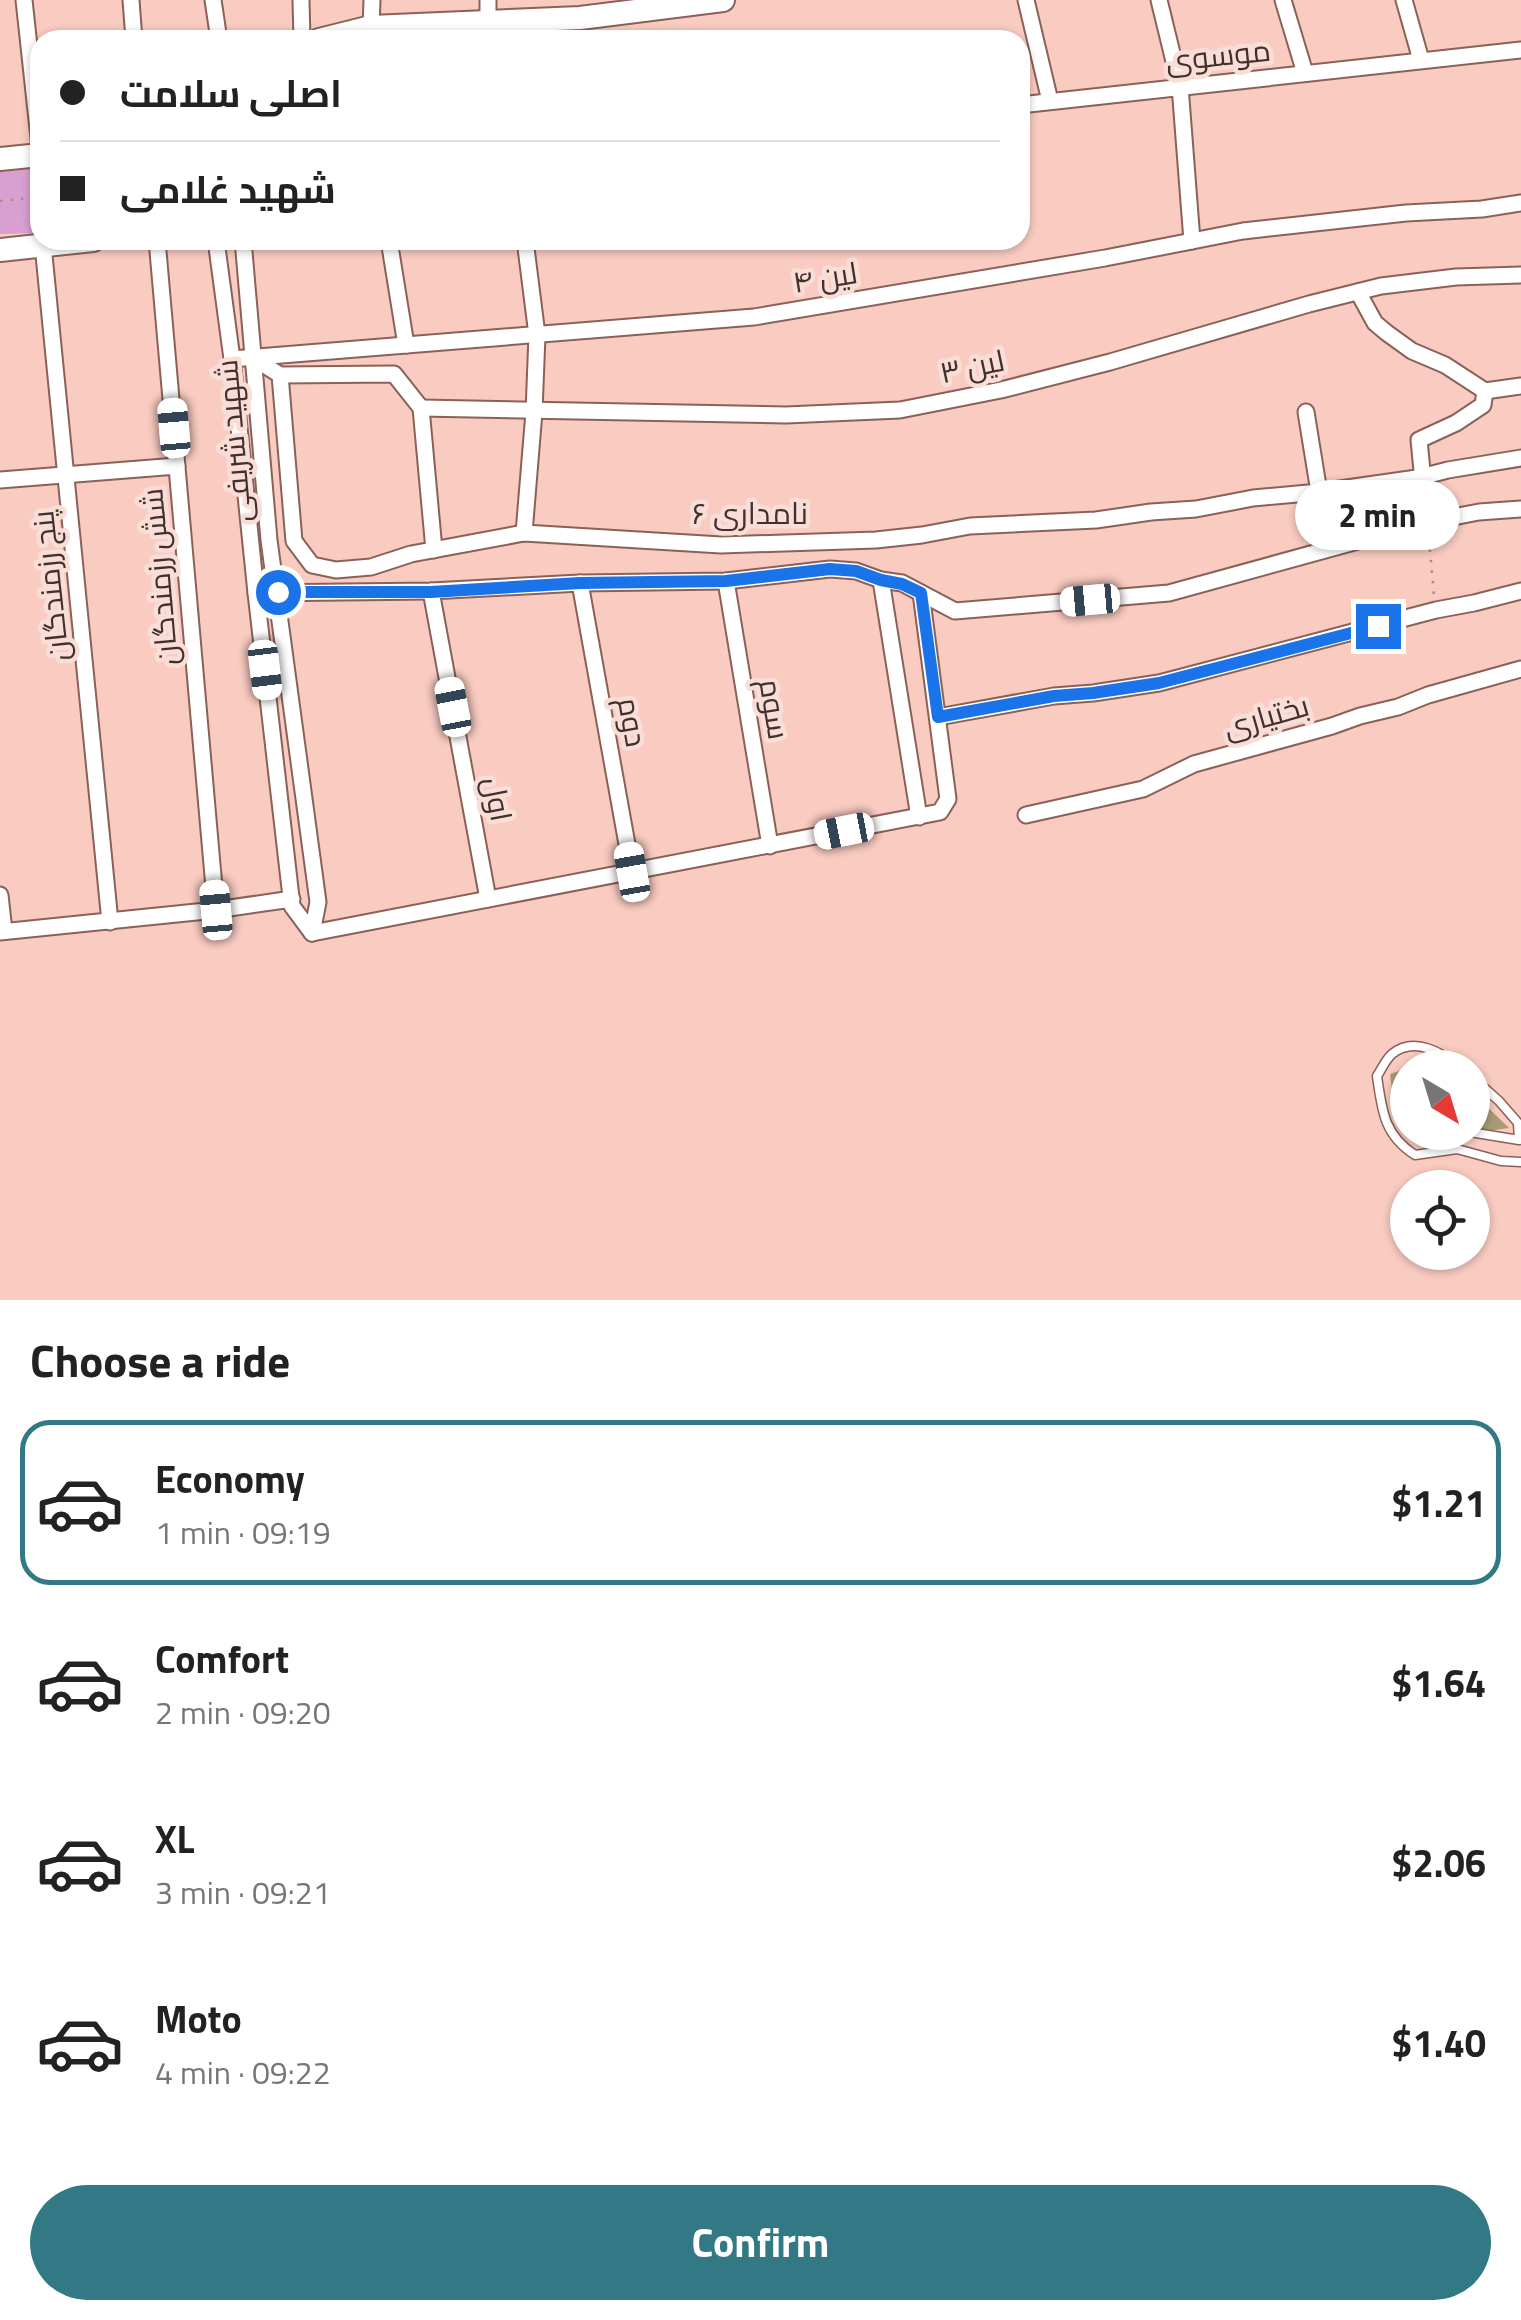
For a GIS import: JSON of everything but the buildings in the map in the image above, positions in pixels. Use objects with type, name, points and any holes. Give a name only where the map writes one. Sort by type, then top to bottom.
[{"type":"street","points":[[24,0],[30,57]]},
{"type":"street","points":[[131,0],[133,30]]},
{"type":"street","points":[[214,0],[218,30]]},
{"type":"street","points":[[300,0],[302,30]]},
{"type":"street","points":[[371,28],[372,0]]},
{"type":"street","points":[[362,30],[488,11],[723,0]]},
{"type":"street","points":[[1026,0],[1050,101]]},
{"type":"street","points":[[1160,0],[1180,86],[1192,241]]},
{"type":"street","points":[[1284,0],[1305,73]]},
{"type":"street","points":[[1404,0],[1422,60]]},
{"type":"street","name":"موسوی","points":[[1030,104],[1521,50]]},
{"type":"street","points":[[0,159],[30,154]]},
{"type":"street","name":"لین ۴","points":[[232,359],[754,317],[1269,228],[1521,203]]},
{"type":"street","points":[[0,250],[30,247]]},
{"type":"street","name":"پنج رزمندگان","points":[[44,250],[110,922]]},
{"type":"street","name":"شش رزمندگان","points":[[159,250],[216,910]]},
{"type":"street","name":"شهید شریفی","points":[[217,250],[292,906],[312,933]]},
{"type":"street","name":"شهید شریفی","points":[[244,250],[270,540],[318,902],[312,933]]},
{"type":"street","points":[[391,250],[406,345]]},
{"type":"street","points":[[524,534],[536,334],[527,250]]},
{"type":"street","name":"لین ۳","points":[[420,408],[822,415],[900,410],[1001,390],[1110,362],[1358,292],[1411,282],[1521,274]]},
{"type":"street","points":[[1358,292],[1376,323],[1412,350],[1445,365],[1484,391],[1521,386]]},
{"type":"street","points":[[252,357],[280,375],[394,374],[420,408],[434,550]]},
{"type":"street","name":"نامداری ۶","points":[[280,375],[294,541],[312,565],[336,570],[371,567],[411,554],[524,534],[720,545],[876,540],[970,526],[1096,520],[1196,510],[1521,458]]},
{"type":"street","points":[[1427,522],[1419,440],[1474,413],[1483,405],[1484,391]]},
{"type":"street","points":[[1306,412],[1319,492]]},
{"type":"street","points":[[0,480],[177,466]]},
{"type":"street","points":[[256,593],[431,592],[580,583],[726,581],[830,569],[856,571],[902,584],[955,611],[1169,593],[1427,522],[1521,509]]},
{"type":"street","points":[[881,580],[919,817]]},
{"type":"street","name":"سوم","points":[[726,581],[770,846]]},
{"type":"street","name":"دوم","points":[[580,583],[632,872]]},
{"type":"street","points":[[938,717],[1054,696],[1159,683],[1521,590]]},
{"type":"street","name":"اول","points":[[431,592],[488,899]]},
{"type":"street","points":[[312,933],[940,812],[948,799],[921,593]]},
{"type":"street","name":"بختیاری","points":[[1026,815],[1143,788],[1194,764],[1521,669]]},
{"type":"street","points":[[0,895],[2,932],[292,899]]},
{"type":"lane","points":[[1401,1050],[1416,1045],[1436,1050]]},
{"type":"lane","points":[[1390,1056],[1378,1076],[1382,1111],[1390,1129]]},
{"type":"lane","points":[[1490,1093],[1518,1123],[1519,1140],[1490,1135]]},
{"type":"lane","points":[[1406,1150],[1415,1156],[1452,1150]]},
{"type":"lane","points":[[1461,1150],[1501,1162],[1521,1162]]},
{"type":"path","points":[[0,201],[30,198]]},
{"type":"path","points":[[1427,522],[1436,610]]},
{"type":"shaded area","points":[[30,169],[30,233],[0,234],[0,172]]},
{"type":"route","points":[[278,592],[431,592],[512,585],[726,581],[830,569],[856,571],[921,593],[938,717],[1054,696],[1159,683],[1378,626]]}]
